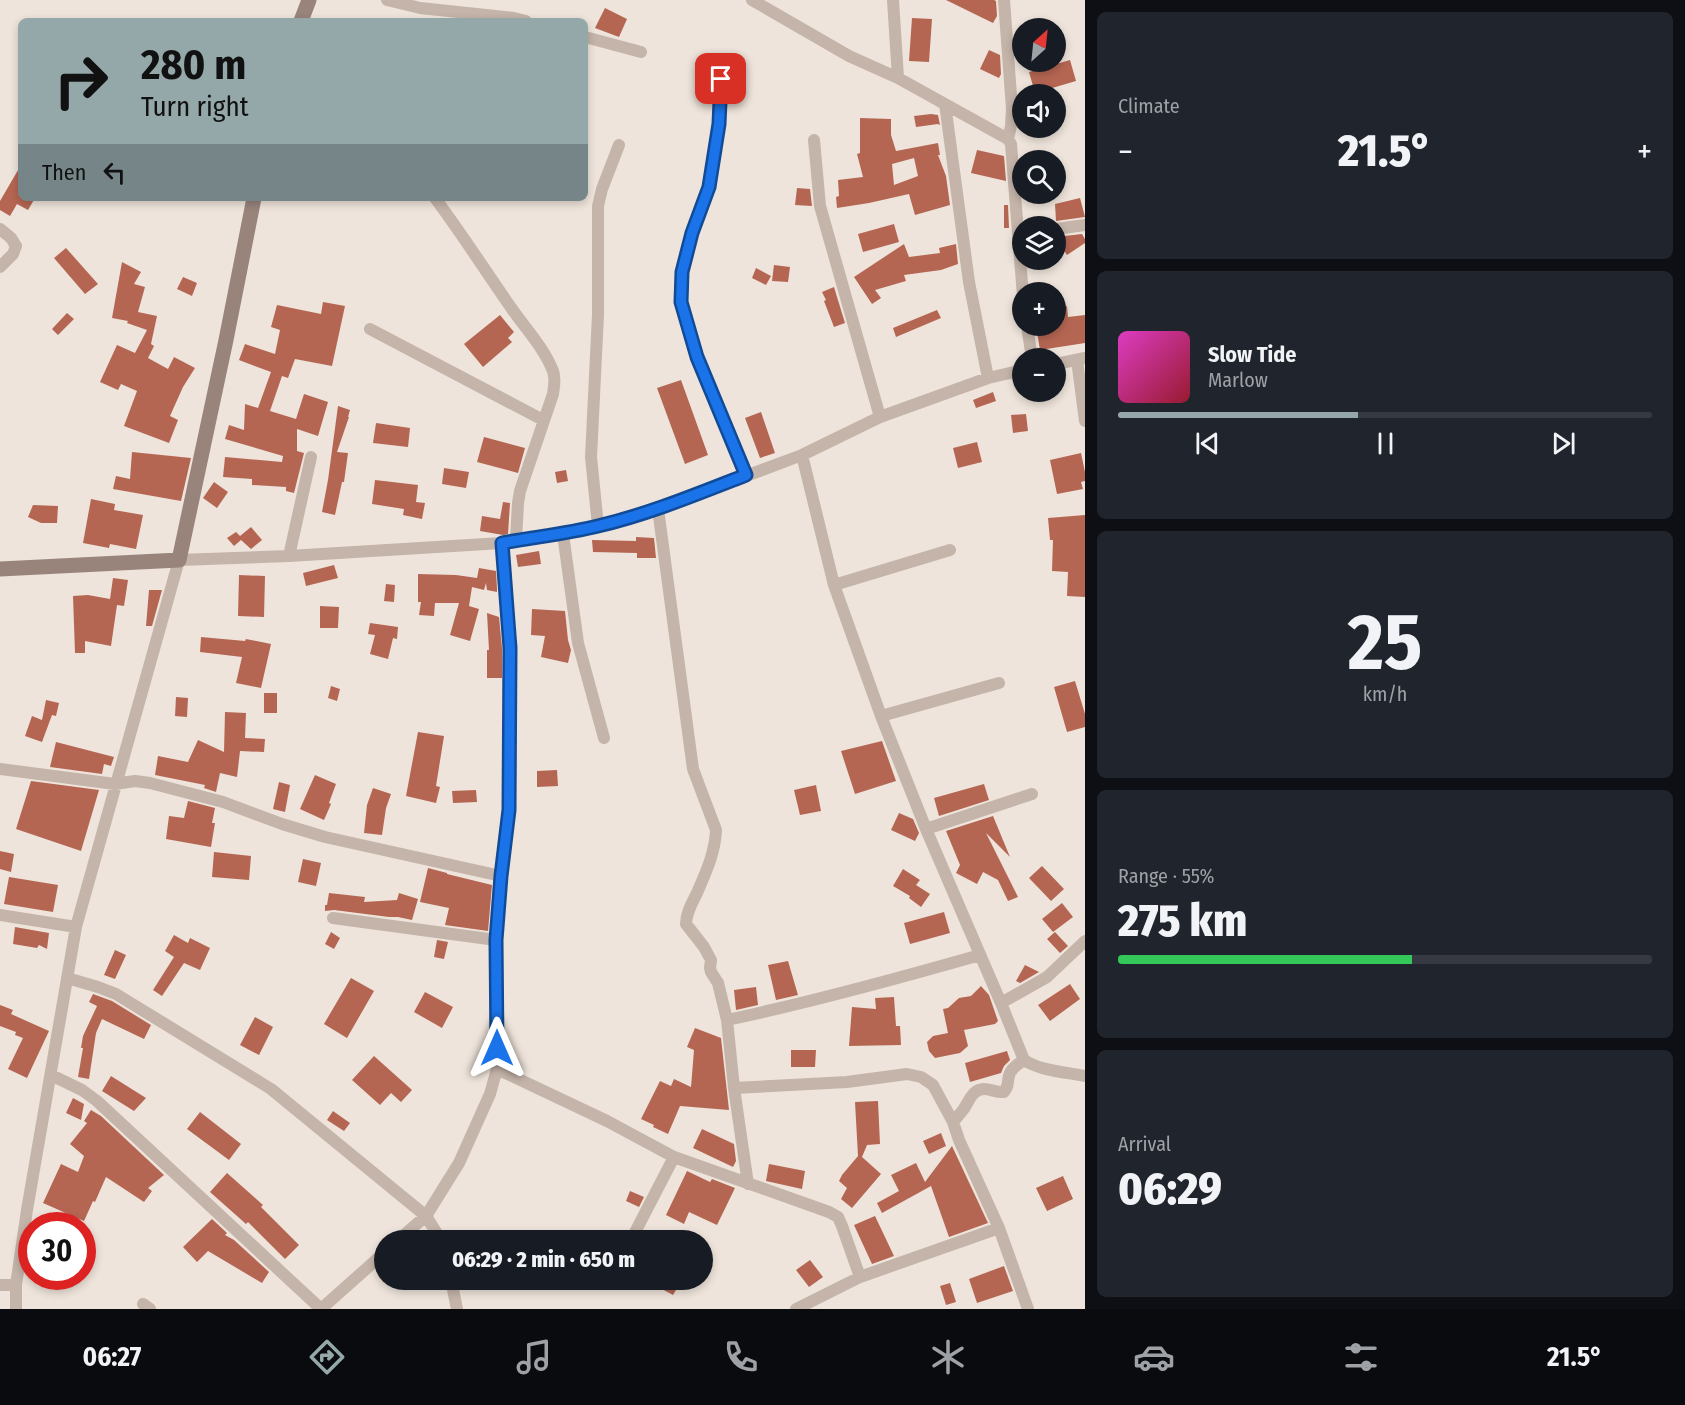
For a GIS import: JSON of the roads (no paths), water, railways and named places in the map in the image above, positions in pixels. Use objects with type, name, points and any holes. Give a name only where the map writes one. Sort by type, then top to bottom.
[{"type":"main road","points":[[302,18],[309,0]]},
{"type":"main road","points":[[0,569],[179,560],[253,201]]},
{"type":"street","points":[[387,0],[420,8],[514,18]]},
{"type":"street","points":[[752,0],[849,56],[898,78],[1008,139],[1011,144],[1019,216]]},
{"type":"street","points":[[893,0],[898,78]]},
{"type":"street","points":[[1004,0],[1012,109],[1008,139]]},
{"type":"street","points":[[588,38],[641,52]]},
{"type":"street","points":[[721,79],[719,124],[709,187],[692,233],[682,272],[681,302],[697,357],[746,475]]},
{"type":"street","points":[[945,104],[969,282],[988,378]]},
{"type":"street","points":[[814,140],[820,206],[880,417]]},
{"type":"street","points":[[598,526],[591,457],[598,315],[598,206],[619,145]]},
{"type":"street","points":[[437,201],[539,346],[554,372],[555,383],[520,491],[516,540]]},
{"type":"street","points":[[1066,227],[1085,225]]},
{"type":"street","points":[[0,229],[11,238],[16,246],[13,254],[0,267]]},
{"type":"street","points":[[370,329],[543,420]]},
{"type":"street","points":[[1066,362],[1081,359],[1085,421]]},
{"type":"street","points":[[16,1309],[16,1286],[27,1210],[76,927],[179,560],[290,556],[502,543],[563,534],[658,509],[802,454],[880,417],[988,378],[1012,373]]},
{"type":"street","points":[[802,454],[834,585],[926,829],[1002,1003],[1024,1060],[1042,1068],[1085,1076]]},
{"type":"street","points":[[290,556],[311,457]]},
{"type":"street","points":[[658,509],[693,769],[716,830],[710,864],[688,913],[686,924],[711,960],[710,968],[718,983],[727,1020],[748,1184]]},
{"type":"street","points":[[563,534],[578,643],[603,738]]},
{"type":"street","points":[[410,1230],[426,1216],[459,1163],[490,1094],[497,1069],[496,940],[509,810],[510,648],[502,543]]},
{"type":"street","points":[[834,585],[950,549]]},
{"type":"street","points":[[882,716],[999,683]]},
{"type":"street","points":[[0,769],[115,784],[135,781],[150,783],[223,802],[325,837],[501,876]]},
{"type":"street","points":[[926,829],[1032,794]]},
{"type":"street","points":[[0,915],[76,927]]},
{"type":"street","points":[[333,918],[496,940]]},
{"type":"street","points":[[1002,1003],[1047,977],[1085,942]]},
{"type":"street","points":[[727,1020],[883,983],[980,955]]},
{"type":"street","points":[[67,978],[116,994],[271,1089],[426,1216],[435,1230]]},
{"type":"street","points":[[953,1122],[978,1090],[1004,1092],[1008,1088],[1012,1069],[1024,1060]]},
{"type":"street","points":[[497,1069],[607,1121],[674,1157],[838,1217],[860,1277]]},
{"type":"street","points":[[734,1088],[847,1082],[907,1074],[921,1077],[933,1085],[953,1122],[999,1228],[1028,1309]]},
{"type":"street","points":[[51,1076],[82,1090],[97,1101],[321,1309],[374,1262]]},
{"type":"street","points":[[636,1230],[674,1157]]},
{"type":"street","points":[[796,1309],[860,1277],[999,1228]]},
{"type":"street","points":[[0,1285],[16,1286]]},
{"type":"street","points":[[453,1290],[457,1309]]}]
